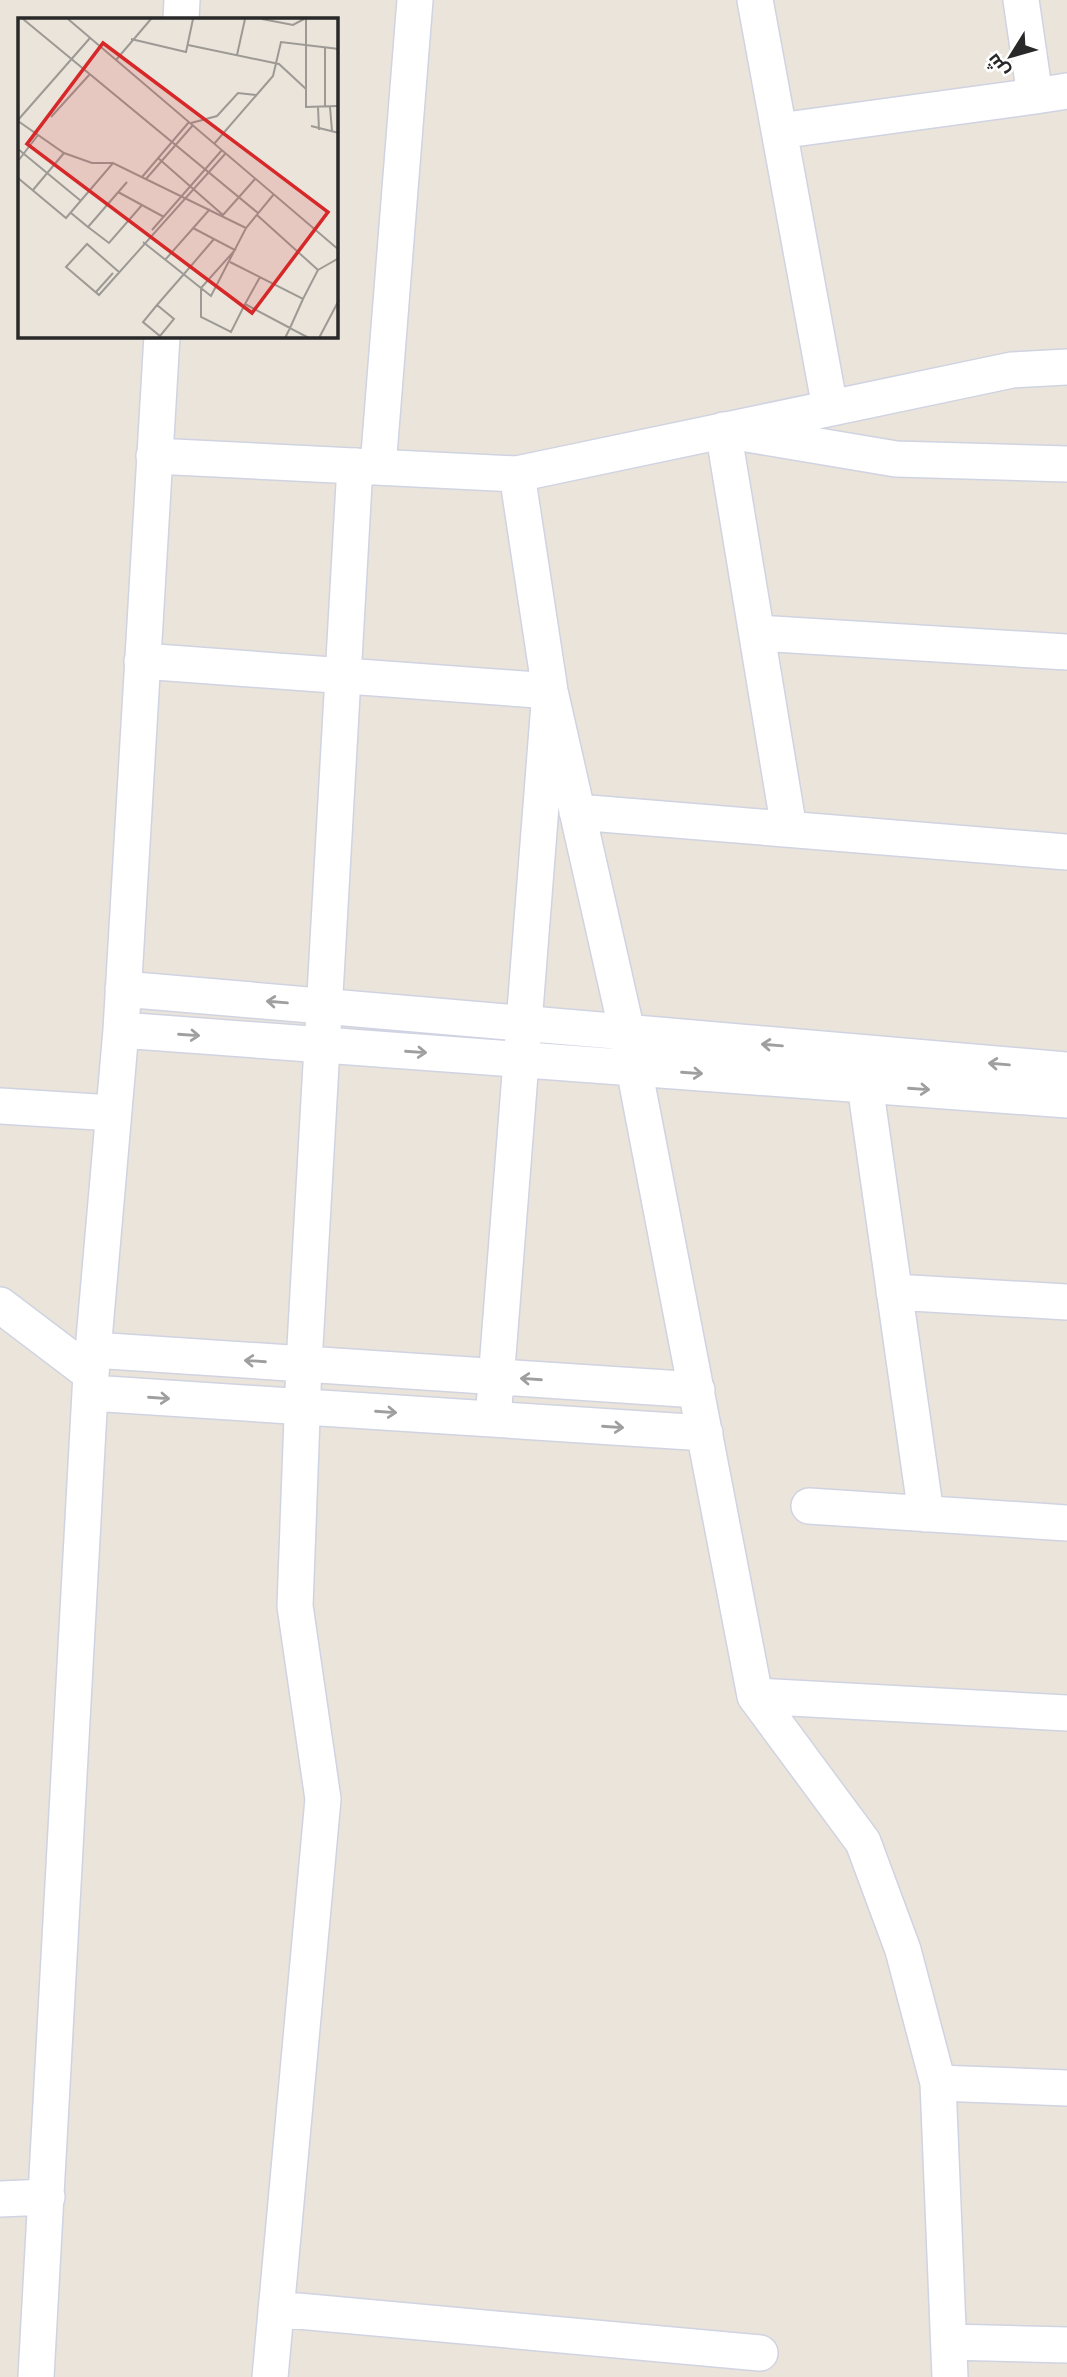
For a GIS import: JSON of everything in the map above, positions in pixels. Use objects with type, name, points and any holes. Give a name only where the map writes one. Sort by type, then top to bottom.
[{"type":"street","points":[[181,18],[183,0]]},
{"type":"street","points":[[270,2377],[323,1799],[295,1606],[304,1364],[343,676],[415,0]]},
{"type":"street","points":[[755,0],[830,408]]},
{"type":"street","points":[[779,131],[1051,94],[1021,0]]},
{"type":"street","points":[[36,2377],[92,1372],[121,1030],[162,338]]},
{"type":"street","points":[[154,456],[517,474],[1012,370],[1067,367]]},
{"type":"street","points":[[723,430],[895,459],[1067,464]]},
{"type":"street","points":[[723,430],[789,829]]},
{"type":"street","points":[[517,474],[550,691],[627,1032],[755,1696],[863,1842],[902,1950],[938,2083],[950,2377]]},
{"type":"street","points":[[757,633],[1067,652]]},
{"type":"street","points":[[142,661],[550,691]]},
{"type":"street","points":[[493,1419],[550,691]]},
{"type":"street","points":[[577,812],[1067,852]]},
{"type":"street","points":[[123,989],[627,1032],[1067,1100]]},
{"type":"street","points":[[121,1030],[634,1068],[1067,1070]]},
{"type":"street","points":[[864,1069],[926,1514]]},
{"type":"street","points":[[0,1106],[114,1113]]},
{"type":"street","points":[[894,1292],[1067,1302]]},
{"type":"street","points":[[0,1305],[92,1372],[302,1407],[705,1433]]},
{"type":"street","points":[[92,1372],[304,1364],[696,1390]]},
{"type":"street","points":[[809,1506],[1067,1524]]},
{"type":"street","points":[[755,1696],[1067,1713]]},
{"type":"street","points":[[938,2083],[1067,2088]]},
{"type":"street","points":[[0,2199],[47,2197]]},
{"type":"street","points":[[276,2309],[760,2353]]},
{"type":"street","points":[[949,2342],[1067,2345]]}]
